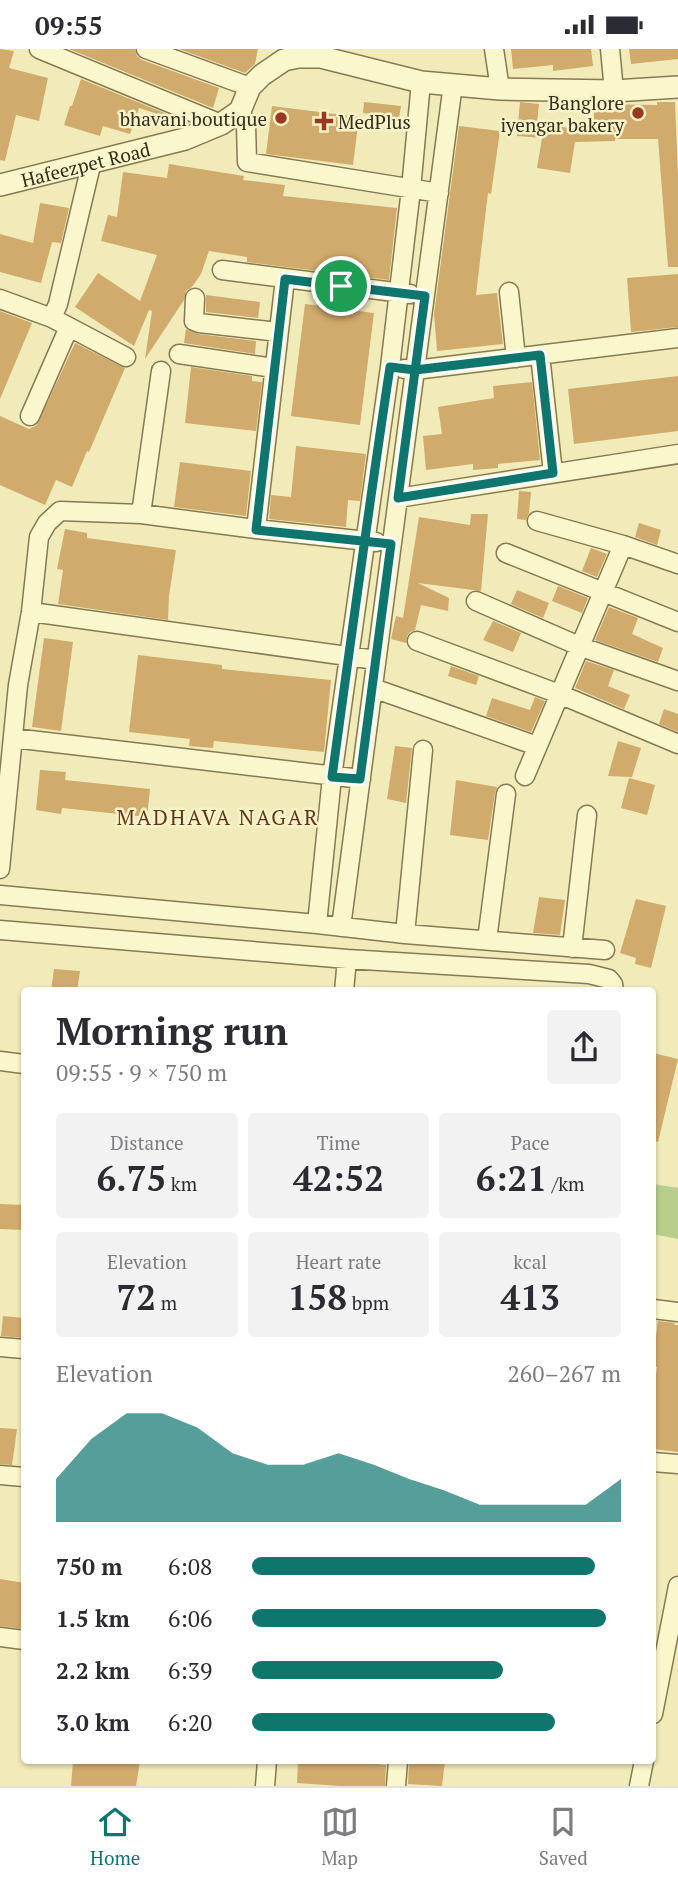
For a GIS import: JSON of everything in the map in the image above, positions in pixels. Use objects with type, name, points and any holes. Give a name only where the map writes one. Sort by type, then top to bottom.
[{"type":"street","points":[[39,49],[221,124]]},
{"type":"street","points":[[146,49],[250,87]]},
{"type":"street","points":[[494,49],[500,89]]},
{"type":"street","points":[[610,49],[614,91]]},
{"type":"street","points":[[439,193],[247,162],[246,125],[240,111],[250,87],[272,67],[295,53],[421,82],[500,89],[614,91],[678,87]]},
{"type":"street","points":[[317,924],[332,777],[390,367],[421,82]]},
{"type":"street","points":[[341,927],[453,84]]},
{"type":"street","name":"Hafeezpet Road","points":[[0,185],[185,139],[221,124],[240,111]]},
{"type":"street","points":[[52,318],[58,305],[93,161]]},
{"type":"street","points":[[222,270],[425,296]]},
{"type":"street","points":[[256,530],[285,279]]},
{"type":"street","points":[[509,292],[516,358]]},
{"type":"street","points":[[195,298],[194,321],[278,332]]},
{"type":"street","points":[[0,299],[52,318],[125,357]]},
{"type":"street","points":[[30,416],[69,327]]},
{"type":"street","points":[[390,367],[415,370],[678,338]]},
{"type":"street","points":[[180,354],[274,367]]},
{"type":"street","points":[[540,355],[553,473]]},
{"type":"street","points":[[141,514],[161,371]]},
{"type":"street","points":[[398,498],[678,454]]},
{"type":"street","points":[[0,869],[18,685],[31,612],[39,537],[47,523],[60,511],[141,514],[256,530],[391,544]]},
{"type":"street","points":[[537,521],[678,563]]},
{"type":"street","points":[[525,776],[623,545]]},
{"type":"street","points":[[506,553],[678,622]]},
{"type":"street","points":[[476,601],[579,646],[678,681]]},
{"type":"street","points":[[31,612],[376,660]]},
{"type":"street","points":[[417,641],[678,744]]},
{"type":"street","points":[[0,683],[18,685]]},
{"type":"street","points":[[373,688],[537,746]]},
{"type":"street","points":[[13,738],[360,779]]},
{"type":"street","points":[[405,934],[424,750]]},
{"type":"street","points":[[487,940],[506,794]]},
{"type":"street","points":[[550,973],[565,947],[587,815]]},
{"type":"street","points":[[0,895],[405,934],[605,950]]},
{"type":"street","points":[[0,930],[347,959],[601,976],[609,979],[613,987]]},
{"type":"street","points":[[344,987],[347,959]]},
{"type":"street","points":[[0,1061],[21,1064]]},
{"type":"street","points":[[656,1309],[678,1312]]},
{"type":"street","points":[[0,1347],[21,1349]]},
{"type":"street","points":[[656,1462],[678,1464]]},
{"type":"street","points":[[0,1475],[21,1477]]},
{"type":"street","points":[[656,1699],[678,1586]]},
{"type":"street","points":[[0,1637],[21,1640]]},
{"type":"street","points":[[265,1786],[267,1764]]},
{"type":"street","points":[[396,1786],[398,1764]]},
{"type":"street","points":[[639,1786],[643,1764]]},
{"type":"green space","points":[[656,1184],[678,1188],[678,1239],[656,1235]]},
{"type":"building","points":[[0,49],[14,51],[9,68],[48,78],[39,121],[16,115],[5,161],[0,160]]},
{"type":"building","points":[[69,49],[135,49],[142,60],[219,88],[213,108]]},
{"type":"building","points":[[179,49],[258,49],[255,64],[245,73]]},
{"type":"building","points":[[511,49],[591,49],[593,66],[553,71],[553,65],[513,69]]},
{"type":"building","points":[[629,49],[678,49],[678,59],[631,64]]},
{"type":"building","points":[[81,79],[189,123],[185,125],[139,108],[130,134],[103,126],[100,136],[64,125]]},
{"type":"building","points":[[364,102],[401,106],[399,118],[363,113]]},
{"type":"building","points":[[520,102],[539,104],[537,123],[594,132],[594,104],[657,105],[657,102],[675,102],[678,267],[668,267],[658,139],[575,142],[570,173],[537,168],[542,138],[517,136]]},
{"type":"building","points":[[272,106],[359,117],[353,165],[266,154]]},
{"type":"building","points":[[459,126],[500,131],[491,194],[488,193],[476,295],[497,293],[503,344],[437,351],[434,314]]},
{"type":"building","points":[[169,164],[244,176],[243,180],[285,185],[283,196],[397,208],[389,280],[247,262],[247,257],[209,251],[201,274],[186,291],[184,300],[145,359],[152,311],[149,310],[134,346],[75,307],[98,273],[140,301],[157,255],[101,241],[108,215],[117,217],[123,172],[167,178]]},
{"type":"building","points":[[40,203],[69,208],[61,243],[52,242],[41,283],[0,272],[0,234],[33,243]]},
{"type":"building","points":[[678,274],[678,327],[631,332],[627,278]]},
{"type":"building","points":[[206,295],[260,302],[258,318],[206,312]]},
{"type":"building","points":[[305,304],[374,313],[360,425],[291,416]]},
{"type":"building","points":[[0,311],[32,323],[0,399]]},
{"type":"building","points":[[186,329],[198,334],[256,341],[255,354],[184,343]]},
{"type":"building","points":[[75,343],[125,368],[72,487],[56,480],[45,505],[0,485],[0,416],[29,429],[37,425]]},
{"type":"building","points":[[191,367],[252,376],[252,381],[262,382],[256,431],[185,423]]},
{"type":"building","points":[[678,376],[678,431],[574,444],[568,389]]},
{"type":"building","points":[[532,382],[540,460],[498,464],[498,468],[473,470],[473,464],[426,470],[423,436],[442,434],[438,407],[494,398],[493,386]]},
{"type":"building","points":[[296,446],[366,454],[360,501],[348,500],[346,527],[269,519],[271,495],[291,497]]},
{"type":"building","points":[[180,462],[251,471],[246,516],[174,507]]},
{"type":"building","points":[[519,491],[531,492],[526,520],[517,519]]},
{"type":"building","points":[[471,514],[488,514],[481,591],[418,583],[449,598],[448,611],[421,605],[415,630],[407,636],[406,643],[391,639],[396,616],[403,618],[419,517],[470,525]]},
{"type":"building","points":[[639,523],[661,530],[657,545],[635,537]]},
{"type":"building","points":[[65,529],[87,533],[87,538],[176,550],[168,620],[58,604],[63,570],[57,569]]},
{"type":"building","points":[[591,548],[607,554],[597,577],[582,571]]},
{"type":"building","points":[[558,586],[588,598],[582,613],[552,601]]},
{"type":"building","points":[[517,590],[549,603],[543,618],[511,604]]},
{"type":"building","points":[[609,607],[638,618],[632,634],[663,648],[658,662],[595,640]]},
{"type":"building","points":[[493,621],[521,633],[513,652],[483,640]]},
{"type":"building","points":[[44,638],[73,642],[61,731],[32,727]]},
{"type":"building","points":[[138,655],[222,665],[222,669],[331,680],[324,752],[214,741],[213,748],[189,746],[190,739],[129,732]]},
{"type":"building","points":[[586,661],[614,670],[608,686],[630,695],[624,709],[575,688]]},
{"type":"building","points":[[451,666],[479,676],[476,685],[448,676]]},
{"type":"building","points":[[535,697],[545,701],[531,732],[486,716],[492,698],[530,710]]},
{"type":"building","points":[[664,709],[678,714],[678,732],[659,724]]},
{"type":"building","points":[[618,741],[641,748],[632,777],[608,776]]},
{"type":"building","points":[[395,746],[412,748],[406,803],[387,799]]},
{"type":"building","points":[[40,770],[66,772],[65,780],[150,789],[147,817],[62,808],[61,814],[36,810]]},
{"type":"building","points":[[629,778],[655,785],[647,815],[621,808]]},
{"type":"building","points":[[456,780],[497,787],[488,840],[450,835]]},
{"type":"building","points":[[539,897],[565,900],[560,935],[533,933]]},
{"type":"building","points":[[636,899],[666,906],[651,968],[635,964],[636,958],[620,953]]},
{"type":"building","points":[[54,969],[80,971],[78,987],[52,987]]},
{"type":"building","points":[[656,1054],[678,1059],[656,1142]]},
{"type":"building","points":[[0,1204],[21,1205],[21,1230],[0,1229]]},
{"type":"building","points":[[3,1316],[21,1318],[21,1338],[1,1336]]},
{"type":"building","points":[[658,1321],[678,1325],[678,1452],[656,1449]]},
{"type":"building","points":[[0,1428],[17,1429],[12,1465],[0,1464]]},
{"type":"building","points":[[0,1579],[21,1582],[21,1629],[0,1626]]},
{"type":"building","points":[[73,1764],[140,1764],[136,1786],[71,1786]]},
{"type":"building","points":[[298,1764],[386,1765],[385,1786],[297,1783]]},
{"type":"building","points":[[409,1764],[445,1764],[442,1786],[408,1784]]},
{"type":"place","name":"Banglore iyengar bakery","points":[[638,113]]},
{"type":"place","name":"bhavani boutique","points":[[281,118]]},
{"type":"place","name":"MedPlus","points":[[324,121]]},
{"type":"district","name":"MADHAVA NAGAR","points":[[218,817]]},
{"type":"route","points":[[341,286],[285,279],[256,530],[365,541],[391,544],[360,779],[332,777],[365,541],[372,487],[390,367],[415,370],[540,355],[553,473],[398,498],[415,370],[425,296],[341,286]]}]
